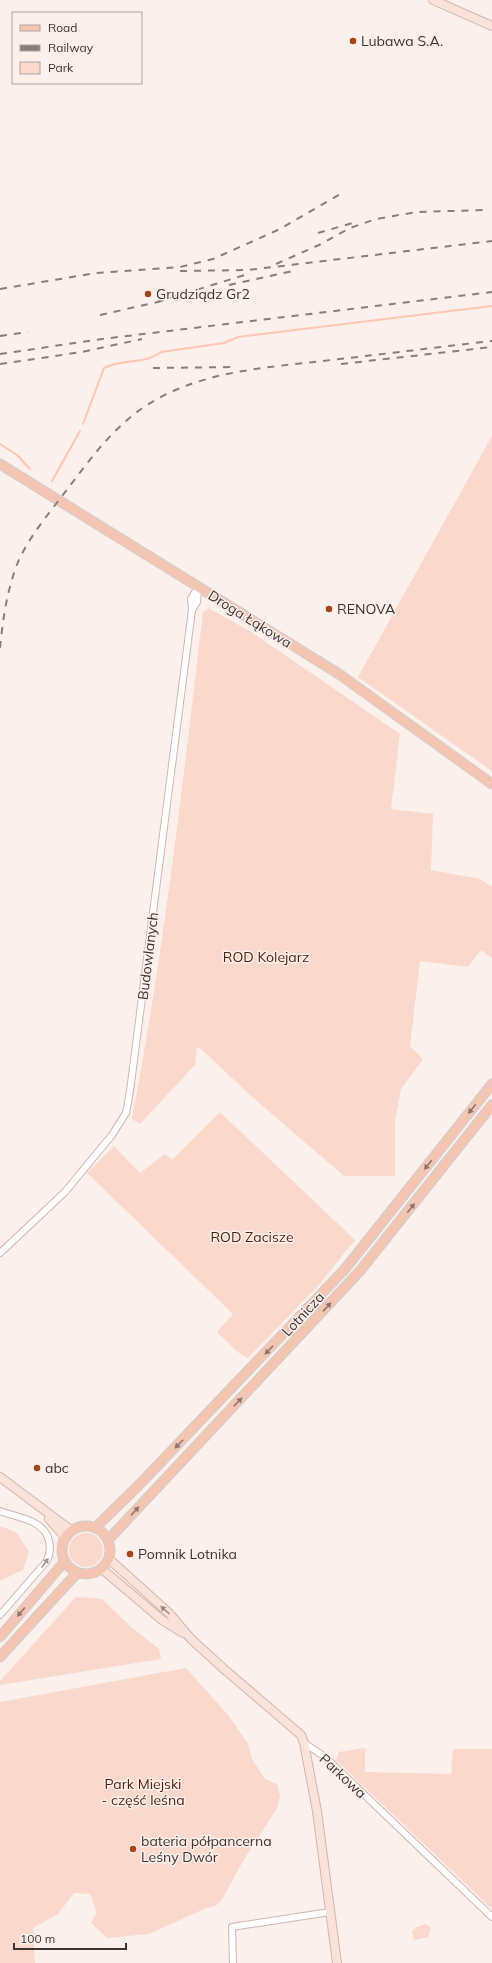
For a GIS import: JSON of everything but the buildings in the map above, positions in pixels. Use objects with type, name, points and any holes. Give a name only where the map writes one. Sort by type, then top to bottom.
[{"type":"main road","name":"Droga Łąkowa","points":[[0,464],[339,674],[492,784]]},
{"type":"main road","name":"Lotnicza","points":[[95,1528],[138,1486],[345,1269],[492,1084]]},
{"type":"main road","name":"Lotnicza","points":[[108,1540],[360,1271],[492,1106]]},
{"type":"main road","points":[[83,1526],[95,1528],[100,1530],[108,1540],[111,1549],[109,1559],[102,1569],[95,1573],[86,1575],[77,1573],[72,1570],[65,1561],[63,1545],[69,1534],[83,1526]]},
{"type":"main road","points":[[0,1637],[65,1561]]},
{"type":"main road","points":[[0,1657],[77,1573]]},
{"type":"street","points":[[433,0],[492,26]]},
{"type":"street","name":"Budowlanych","points":[[0,1253],[65,1192],[112,1135],[126,1113],[192,610],[191,599],[198,587]]},
{"type":"street","points":[[0,1477],[69,1534]]},
{"type":"street","points":[[0,1511],[37,1524],[44,1529],[48,1537],[50,1555],[46,1562],[0,1615]]},
{"type":"street","name":"Parkowa","points":[[109,1559],[169,1613],[191,1638],[239,1683],[295,1729],[304,1743],[325,1757],[492,1918]]},
{"type":"street","name":"Parkowa","points":[[102,1569],[162,1620],[191,1638]]},
{"type":"street","points":[[304,1743],[317,1811],[337,1963]]},
{"type":"street","points":[[233,1963],[232,1927],[330,1912]]},
{"type":"green space","points":[[492,436],[492,771],[358,677]]},
{"type":"green space","name":"ROD Kolejarz","points":[[208,608],[250,631],[400,734],[391,809],[433,814],[431,870],[480,879],[492,887],[492,958],[481,950],[468,967],[420,961],[410,1046],[423,1059],[401,1089],[395,1121],[395,1176],[344,1176],[250,1095],[200,1048],[197,1048],[195,1065],[140,1124],[132,1119],[154,993],[163,930],[203,612]]},
{"type":"green space","name":"ROD Zacisze","points":[[220,1112],[355,1240],[317,1287],[248,1358],[236,1351],[217,1332],[233,1314],[87,1173],[114,1146],[140,1173],[165,1154],[172,1160]]},
{"type":"green space","points":[[0,1526],[16,1532],[29,1552],[23,1570],[0,1581]]},
{"type":"green space","points":[[83,1533],[89,1533],[93,1534],[100,1540],[103,1550],[102,1557],[96,1564],[89,1567],[83,1567],[79,1566],[72,1560],[69,1553],[69,1547],[70,1543],[76,1536]]},
{"type":"green space","points":[[76,1597],[102,1599],[131,1627],[159,1649],[161,1659],[0,1685],[0,1681]]},
{"type":"green space","name":"Park Miejski - część leśna","points":[[186,1668],[229,1716],[248,1744],[252,1759],[265,1779],[277,1784],[280,1796],[277,1808],[243,1861],[224,1896],[217,1905],[204,1909],[149,1934],[107,1938],[91,1923],[97,1912],[90,1894],[74,1893],[58,1914],[33,1928],[35,1963],[0,1963],[0,1702]]},
{"type":"green space","points":[[365,1748],[365,1772],[451,1774],[453,1749],[492,1749],[492,1909],[336,1760],[339,1752]]},
{"type":"green space","points":[[425,1924],[431,1927],[428,1937],[414,1940],[412,1931],[415,1928]]},
{"type":"waterway","points":[[83,424],[104,368],[111,365],[141,360],[155,356],[161,352],[224,343],[238,337],[492,306]]},
{"type":"waterway","points":[[52,481],[80,431]]},
{"type":"waterway","points":[[0,444],[17,455],[30,469]]},
{"type":"railway","points":[[0,289],[96,273],[180,267],[213,259],[280,229],[342,193]]},
{"type":"railway","points":[[276,264],[319,245],[350,228],[376,219],[417,212],[486,210]]},
{"type":"railway","points":[[318,233],[356,222]]},
{"type":"railway","points":[[180,271],[248,270],[492,241]]},
{"type":"railway","points":[[229,285],[297,270]]},
{"type":"railway","points":[[157,302],[248,274]]},
{"type":"railway","points":[[0,354],[102,339],[492,292]]},
{"type":"railway","points":[[100,315],[162,301]]},
{"type":"railway","points":[[0,336],[28,332]]},
{"type":"railway","points":[[0,364],[82,352],[142,339]]},
{"type":"railway","points":[[0,648],[8,594],[18,562],[28,542],[103,444],[122,424],[144,407],[165,395],[188,385],[234,373],[492,341]]},
{"type":"railway","points":[[341,364],[492,347]]},
{"type":"railway","points":[[153,368],[237,367]]},
{"type":"place","name":"Lubawa S.A.","points":[[353,41]]},
{"type":"place","name":"Grudziądz Gr2","points":[[148,294]]},
{"type":"place","name":"RENOVA","points":[[329,609]]},
{"type":"place","name":"abc","points":[[37,1468]]},
{"type":"place","name":"Pomnik Lotnika","points":[[130,1554]]},
{"type":"place","name":"bateria półpancerna Leśny Dwór","points":[[133,1849]]}]
